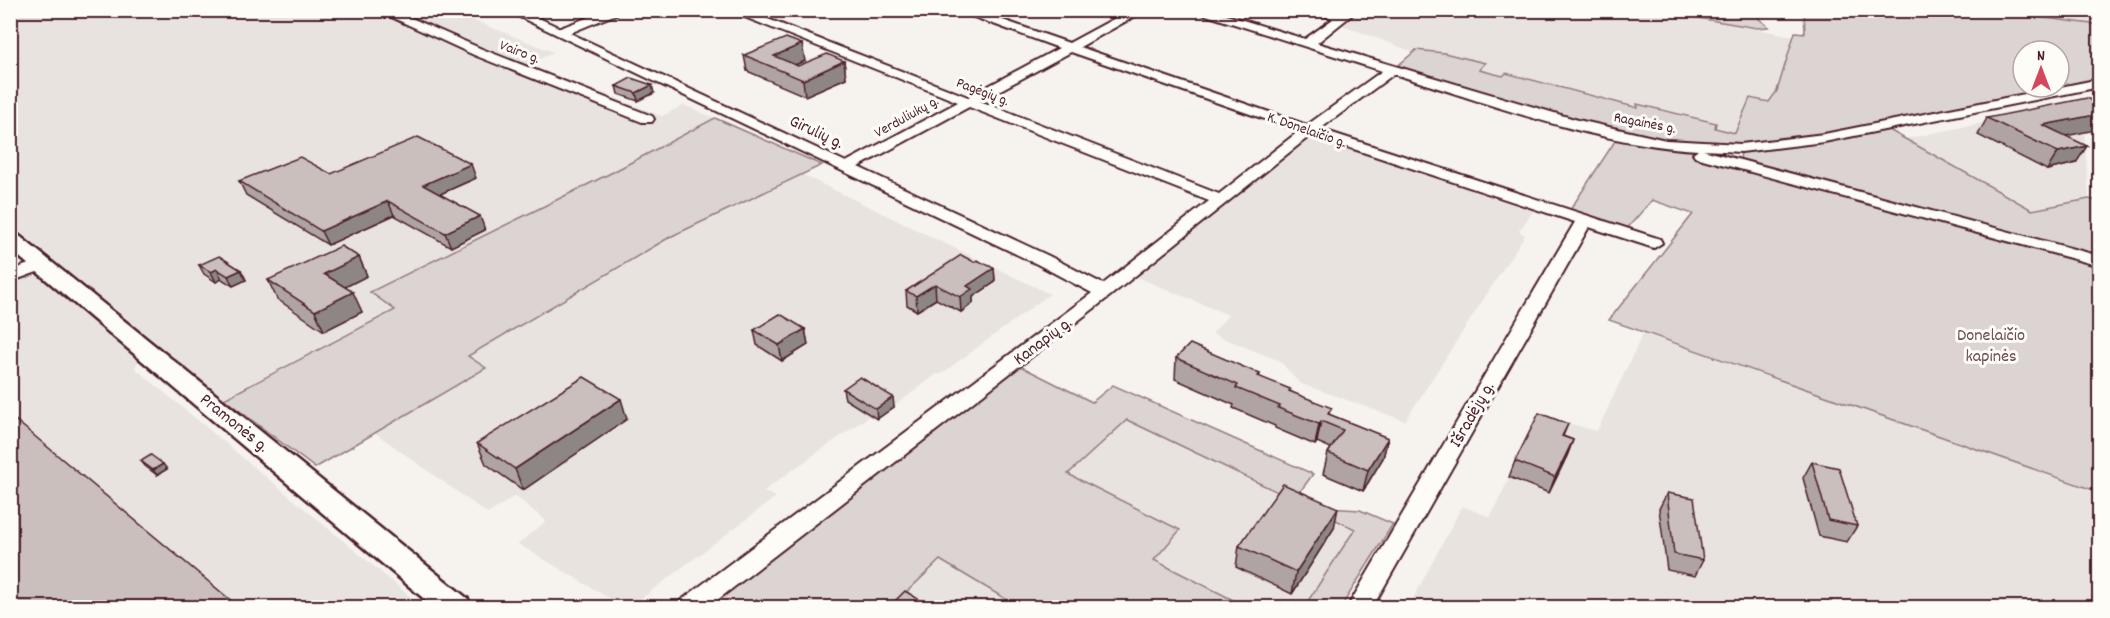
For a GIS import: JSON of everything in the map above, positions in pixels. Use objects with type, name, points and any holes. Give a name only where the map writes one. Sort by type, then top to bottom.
[{"type":"main road","name":"Pramonės g.","points":[[10,238],[457,608]]},
{"type":"street","name":"Vairo g.","points":[[382,10],[478,52],[647,118]]},
{"type":"street","name":"Girulių g.","points":[[511,10],[1043,260],[1104,292]]},
{"type":"street","points":[[559,33],[620,10]]},
{"type":"street","name":"Pagėgių g.","points":[[733,10],[1221,200]]},
{"type":"street","name":"K. Donelaičio g.","points":[[961,10],[1309,130],[1654,243]]},
{"type":"street","name":"Verduliukų g.","points":[[847,167],[1140,10]]},
{"type":"street","name":"Ragainės g.","points":[[1196,10],[1575,124],[1666,144],[1741,148],[1824,138],[2100,83]]},
{"type":"street","points":[[1318,10],[1347,14]]},
{"type":"street","points":[[1307,44],[1347,14]]},
{"type":"street","name":"Kanapių g.","points":[[689,608],[1104,292],[1309,130],[1392,70]]},
{"type":"street","points":[[1666,144],[2100,261]]},
{"type":"street","name":"Išradėjų g.","points":[[1359,608],[1584,221]]},
{"type":"street","points":[[10,277],[42,264]]},
{"type":"shaded area","points":[[1359,10],[1593,10],[1624,18],[1632,11],[1657,10],[1794,36],[1777,91],[1769,103],[1750,98],[1735,133],[1714,127],[1716,124],[1637,105],[1639,108],[1506,73],[1503,76],[1479,70],[1485,63],[1416,50],[1413,52],[1342,25]]},
{"type":"shaded area","points":[[10,11],[449,11],[554,52],[528,65],[662,116],[684,105],[715,118],[613,172],[370,292],[396,310],[224,399],[11,225]]},
{"type":"shaded area","points":[[1992,11],[2099,11],[2099,25],[2062,21]]},
{"type":"shaded area","points":[[2099,102],[2099,129],[2084,132],[2089,199],[2032,210],[1905,139],[2077,103]]},
{"type":"shaded area","points":[[1309,130],[1537,206],[1519,231],[1525,235],[1405,421],[1299,383],[1280,361],[1212,334],[1228,315],[1127,273]]},
{"type":"shaded area","points":[[801,174],[1050,294],[877,419],[868,417],[770,486],[764,492],[776,497],[630,607],[624,607],[518,544],[546,521],[515,496],[488,514],[375,433],[486,369],[467,356],[670,237]]},
{"type":"shaded area","points":[[29,275],[43,277],[139,359],[135,368],[423,607],[11,608],[11,281]]},
{"type":"shaded area","points":[[1643,333],[2099,492],[2099,607],[1408,608],[1462,506],[1490,517],[1540,415],[1597,431]]},
{"type":"shaded area","points":[[1127,420],[1355,529],[1304,607],[1247,607],[1154,560],[1179,530],[1068,474]]},
{"type":"shaded area","points":[[940,560],[1019,607],[891,608]]},
{"type":"green space","name":"Donelaičio kapinės","points":[[1914,10],[1940,15],[1941,11],[1992,11],[2099,25],[2099,83],[2071,89],[2071,39],[2011,39],[2011,99],[2018,99],[1882,126],[2032,210],[2089,199],[2099,201],[2099,492],[1609,320],[1693,214],[1652,200],[1624,232],[1566,216],[1619,135],[1393,70],[1416,50],[1444,53],[1485,63],[1479,70],[1503,76],[1506,73],[1638,108],[1637,104],[1716,123],[1715,128],[1735,133],[1750,98],[1769,102],[1777,91],[1795,32],[1805,33],[1804,11]],"holes":[[[1671,145],[1741,148],[1739,164]]]},
{"type":"green space","points":[[1657,11],[1759,11],[1759,19],[1769,27],[1757,28]]},
{"type":"green space","points":[[715,118],[822,165],[670,237],[468,356],[486,368],[315,468],[224,399],[395,310],[370,292],[613,172]]},
{"type":"green space","points":[[1012,362],[1092,402],[1113,385],[1313,474],[1297,496],[1327,508],[1360,510],[1393,524],[1341,607],[1304,607],[1355,529],[1127,420],[1068,474],[1180,530],[1154,560],[1247,607],[1019,607],[940,560],[891,607],[689,608]]},
{"type":"building","points":[[786,38],[802,44],[774,56],[798,66],[827,54],[844,61],[803,80],[744,55]]},
{"type":"building","points":[[631,78],[652,85],[636,93],[616,86]]},
{"type":"building","points":[[2087,98],[2100,104],[2100,114],[2043,125],[2087,146],[2058,152],[1987,118]]},
{"type":"building","points":[[418,137],[471,164],[423,185],[480,216],[445,233],[388,201],[321,231],[239,181],[300,157],[331,174]]},
{"type":"building","points":[[341,246],[359,257],[324,274],[353,292],[315,311],[268,280]]},
{"type":"building","points":[[961,255],[994,268],[967,286],[972,289],[960,297],[935,284],[916,296],[906,291]]},
{"type":"building","points":[[219,256],[241,270],[228,276],[217,269],[211,272],[199,265]]},
{"type":"building","points":[[780,314],[805,329],[779,345],[754,330]]},
{"type":"building","points":[[1190,344],[1260,374],[1258,376],[1290,389],[1289,391],[1332,408],[1328,414],[1388,438],[1368,470],[1328,453],[1343,430],[1321,421],[1319,424],[1278,408],[1280,406],[1236,388],[1238,385],[1176,358]]},
{"type":"building","points":[[584,377],[621,399],[515,469],[477,443]]},
{"type":"building","points":[[860,377],[893,397],[876,409],[843,389]]},
{"type":"building","points":[[1539,413],[1568,424],[1562,436],[1573,440],[1555,477],[1515,461]]},
{"type":"building","points":[[13,418],[240,608],[10,608],[10,419]]},
{"type":"building","points":[[151,455],[163,464],[153,470],[141,461]]},
{"type":"building","points":[[1812,462],[1839,468],[1857,526],[1828,520]]},
{"type":"building","points":[[1283,484],[1338,508],[1296,572],[1239,546]]},
{"type":"building","points":[[1667,493],[1694,498],[1703,560],[1674,554]]},
{"type":"building","points":[[905,591],[933,608],[888,608]]}]
